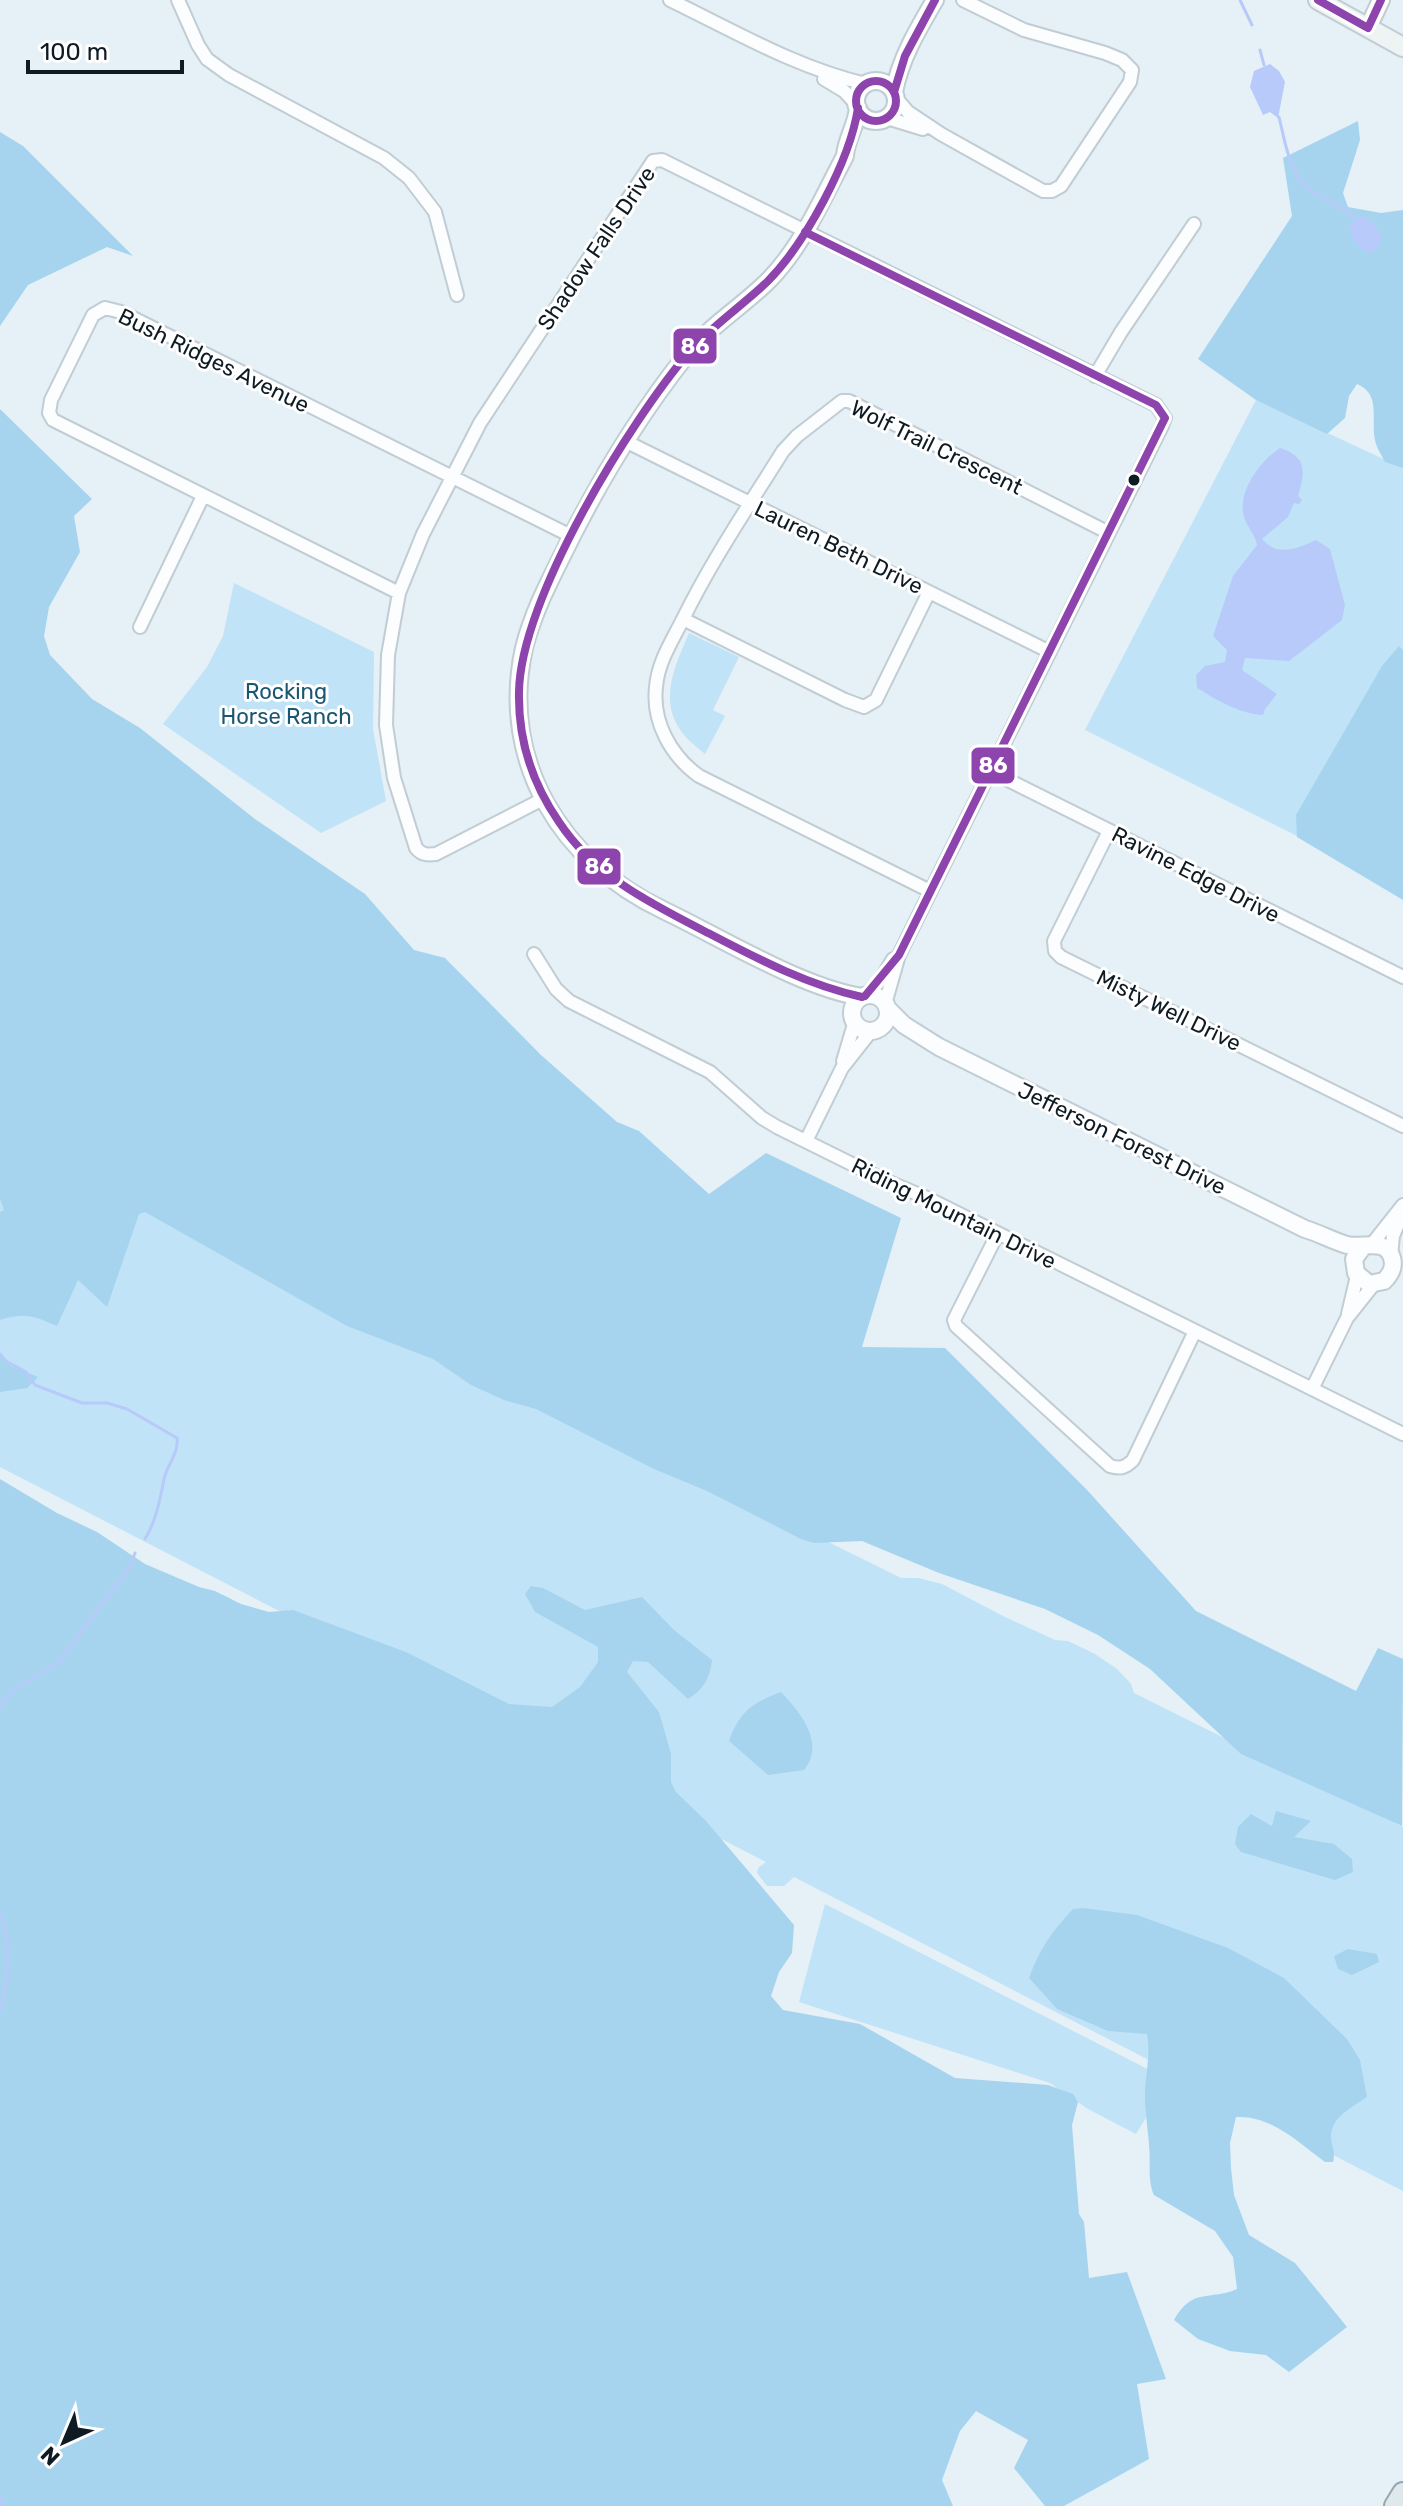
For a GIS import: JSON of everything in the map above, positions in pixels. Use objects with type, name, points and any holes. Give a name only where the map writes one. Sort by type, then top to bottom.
[{"type":"main road","points":[[1318,0],[1403,47]]},
{"type":"main road","points":[[1395,2506],[1403,2493]]},
{"type":"street","points":[[178,0],[207,59],[229,75],[384,158],[409,178],[435,212],[457,295]]},
{"type":"street","points":[[670,0],[805,65],[846,81],[884,83],[908,112],[941,134],[1043,191],[1052,191],[1061,186],[1130,82],[1132,70],[1129,64],[1105,53],[1024,30],[963,0]]},
{"type":"street","points":[[842,1068],[874,1029],[884,1023],[886,1006],[876,996],[841,993],[802,979],[652,905],[617,884],[576,847],[543,799],[530,767],[519,699],[521,666],[534,616],[596,490],[687,354],[770,278],[805,232],[845,156],[863,134],[894,110],[897,77],[910,44],[935,0]]},
{"type":"street","points":[[1368,28],[1381,0]]},
{"type":"street","points":[[845,156],[845,148],[855,129],[857,95],[887,71],[910,44]]},
{"type":"street","points":[[805,65],[844,91],[868,119],[941,134]]},
{"type":"street","name":"Shadow Falls Drive","points":[[451,477],[495,399],[653,161],[662,160],[1156,405],[1165,418],[899,955],[886,1006]]},
{"type":"street","points":[[1095,376],[1194,224]]},
{"type":"street","name":"Bush Ridges Avenue","points":[[399,593],[53,420],[49,413],[51,400],[93,315],[105,308],[121,312],[571,536]]},
{"type":"street","name":"Wolf Trail Crescent","points":[[930,891],[699,776],[681,761],[660,725],[655,693],[663,657],[712,561],[750,503],[797,436],[836,404],[849,401],[1109,533]]},
{"type":"street","name":"Lauren Beth Drive","points":[[627,442],[1050,652]]},
{"type":"street","points":[[451,477],[399,593],[388,655],[386,725],[394,778],[416,848],[427,855],[436,854],[543,799]]},
{"type":"street","points":[[140,627],[203,496]]},
{"type":"street","points":[[683,619],[854,705],[864,707],[876,700],[929,592]]},
{"type":"street","name":"Ravine Edge Drive","points":[[990,771],[1403,977]]},
{"type":"street","name":"Misty Well Drive","points":[[1109,831],[1054,941],[1055,951],[1061,957],[1403,1126]]},
{"type":"street","name":"Riding Mountain Drive","points":[[534,954],[556,989],[569,1001],[710,1072],[762,1118],[1403,1434]]},
{"type":"street","name":"Shadow Falls Drive","points":[[863,996],[880,981],[894,957],[899,955]]},
{"type":"street","points":[[802,979],[854,1018],[862,1028],[874,1029]]},
{"type":"street","points":[[806,1141],[842,1068],[854,1018],[854,1005],[863,996]]},
{"type":"street","name":"Jefferson Forest Drive","points":[[886,1006],[904,1025],[939,1047],[1305,1229],[1349,1245],[1368,1246]]},
{"type":"street","name":"Jefferson Forest Drive","points":[[874,1029],[891,1030],[939,1047]]},
{"type":"street","points":[[1347,1318],[1356,1254],[1368,1246],[1403,1206]]},
{"type":"street","points":[[1312,1389],[1347,1318],[1392,1272],[1396,1263],[1393,1236],[1403,1206]]},
{"type":"street","name":"Jefferson Forest Drive","points":[[1305,1229],[1345,1256],[1355,1271]]},
{"type":"street","points":[[998,1233],[954,1320],[956,1326],[1110,1466],[1120,1468],[1133,1460],[1195,1331]]},
{"type":"street","points":[[1368,1246],[1384,1247],[1396,1263]]},
{"type":"street","points":[[1355,1271],[1365,1282],[1403,1284]]},
{"type":"green space","points":[[1256,400],[1403,468],[1403,889],[1085,730]]},
{"type":"green space","name":"Rocking Horse Ranch","points":[[234,583],[374,652],[373,729],[386,801],[321,833],[163,724],[207,667],[223,636]]},
{"type":"green space","points":[[689,633],[739,657],[713,710],[725,716],[705,754],[681,731],[671,707],[672,682]]},
{"type":"green space","points":[[0,1128],[79,1171],[901,1578],[918,1578],[942,1584],[1055,1640],[1068,1641],[1095,1654],[1117,1669],[1131,1684],[1134,1693],[1403,1827],[1403,2191],[794,1877],[784,1886],[767,1886],[757,1873],[766,1862],[0,1467]]},
{"type":"green space","points":[[825,1904],[1169,2080],[1136,2134],[1088,2109],[1050,2083],[799,2002]]},
{"type":"shaded area","points":[[1270,64],[1279,71],[1285,82],[1278,118],[1270,112],[1263,115],[1250,87],[1254,71]]},
{"type":"shaded area","points":[[1358,121],[1360,140],[1343,193],[1348,207],[1381,213],[1403,210],[1403,468],[1385,462],[1374,436],[1373,402],[1365,389],[1357,384],[1349,396],[1345,418],[1327,434],[1256,400],[1198,359],[1292,216],[1283,158]]},
{"type":"shaded area","points":[[0,132],[23,146],[133,256],[107,247],[28,285],[0,326]]},
{"type":"shaded area","points":[[1363,216],[1374,223],[1382,237],[1378,248],[1370,254],[1358,245],[1350,228],[1351,222]]},
{"type":"shaded area","points":[[0,409],[92,499],[74,516],[80,552],[49,607],[44,636],[50,655],[92,699],[140,728],[255,819],[365,894],[414,950],[445,958],[541,1055],[617,1122],[639,1131],[709,1194],[766,1153],[901,1218],[862,1347],[945,1348],[1088,1491],[1196,1611],[1356,1691],[1378,1648],[1403,1659],[1402,1826],[1241,1754],[1150,1669],[1098,1635],[1045,1609],[939,1573],[862,1541],[814,1543],[801,1539],[536,1409],[504,1400],[471,1385],[433,1359],[347,1326],[145,1212],[139,1214],[107,1307],[78,1280],[57,1326],[29,1316],[0,1320],[0,1212],[4,1210],[0,1199]]},
{"type":"shaded area","points":[[1280,448],[1300,461],[1303,473],[1298,496],[1302,500],[1299,504],[1294,503],[1288,517],[1262,539],[1281,550],[1316,540],[1330,549],[1345,605],[1342,620],[1289,661],[1245,658],[1242,670],[1277,694],[1263,715],[1237,709],[1205,693],[1197,688],[1196,675],[1205,666],[1225,662],[1227,650],[1213,636],[1233,576],[1257,545],[1244,517],[1244,498],[1258,469]]},
{"type":"shaded area","points":[[1399,646],[1403,650],[1403,900],[1297,837],[1296,815],[1382,666]]},
{"type":"shaded area","points":[[0,1356],[11,1366],[38,1377],[27,1388],[0,1392]]},
{"type":"shaded area","points":[[0,1479],[57,1513],[97,1532],[145,1564],[241,1604],[269,1612],[293,1610],[406,1652],[509,1704],[552,1707],[580,1687],[598,1662],[598,1647],[535,1612],[525,1594],[531,1586],[543,1588],[585,1610],[642,1597],[674,1630],[712,1660],[705,1682],[688,1699],[648,1662],[633,1661],[627,1672],[659,1712],[671,1754],[671,1782],[676,1792],[706,1821],[794,1925],[792,1953],[779,1972],[771,1996],[783,2010],[860,2024],[955,2078],[1048,2085],[1073,2094],[1078,2102],[1072,2125],[1079,2214],[1084,2222],[1089,2278],[1127,2272],[1166,2379],[1137,2384],[1149,2459],[1064,2506],[1045,2506],[1014,2468],[1028,2440],[976,2411],[960,2431],[942,2480],[953,2506],[0,2506]]},
{"type":"shaded area","points":[[781,1692],[808,1728],[812,1749],[804,1770],[768,1775],[729,1741],[748,1709]]},
{"type":"shaded area","points":[[1276,1811],[1311,1821],[1294,1837],[1334,1844],[1352,1859],[1353,1872],[1335,1880],[1241,1852],[1235,1844],[1238,1827],[1251,1814],[1272,1826]]},
{"type":"shaded area","points":[[1073,1909],[1137,1915],[1228,1948],[1284,1978],[1347,2039],[1360,2060],[1367,2097],[1335,2123],[1331,2136],[1333,2162],[1325,2162],[1294,2138],[1261,2120],[1236,2117],[1230,2143],[1234,2195],[1249,2235],[1295,2263],[1347,2327],[1289,2372],[1266,2355],[1230,2351],[1198,2339],[1174,2320],[1195,2299],[1237,2289],[1233,2257],[1215,2231],[1154,2195],[1145,2102],[1147,2034],[1108,2031],[1057,2009],[1029,1978],[1052,1933]]},
{"type":"shaded area","points":[[1348,1949],[1377,1954],[1379,1962],[1352,1975],[1338,1969],[1334,1956]]},
{"type":"waterway","points":[[1240,0],[1252,25]]},
{"type":"waterway","points":[[1260,50],[1264,65]]},
{"type":"waterway","points":[[1279,117],[1289,157],[1304,184],[1355,218]]},
{"type":"waterway","points":[[0,1354],[26,1372],[35,1385],[82,1403],[107,1403],[127,1409],[177,1438],[155,1518],[145,1539]]},
{"type":"waterway","points":[[0,1706],[12,1691],[59,1662],[130,1567],[135,1553]]},
{"type":"waterway","points":[[0,1914],[7,1939],[8,1963],[0,2012]]},
{"type":"waterway","points":[[0,2496],[2,2506]]},
{"type":"transit line","name":"86","points":[[894,92],[905,56],[935,0]]},
{"type":"transit line","name":"86","points":[[1318,0],[1368,28],[1381,0]]},
{"type":"transit line","name":"86","points":[[876,81],[890,87],[896,101],[890,115],[876,121],[862,115],[856,101],[862,87],[876,81]]},
{"type":"transit line","name":"86","points":[[858,108],[836,176],[796,246],[767,282],[708,333],[665,382],[582,513],[538,609],[524,654],[519,709],[528,760],[541,792],[559,822],[590,859],[648,901],[748,954],[803,979],[862,997]]},
{"type":"transit line","name":"86","points":[[805,232],[1156,405],[1165,418],[899,955],[865,996]]}]
